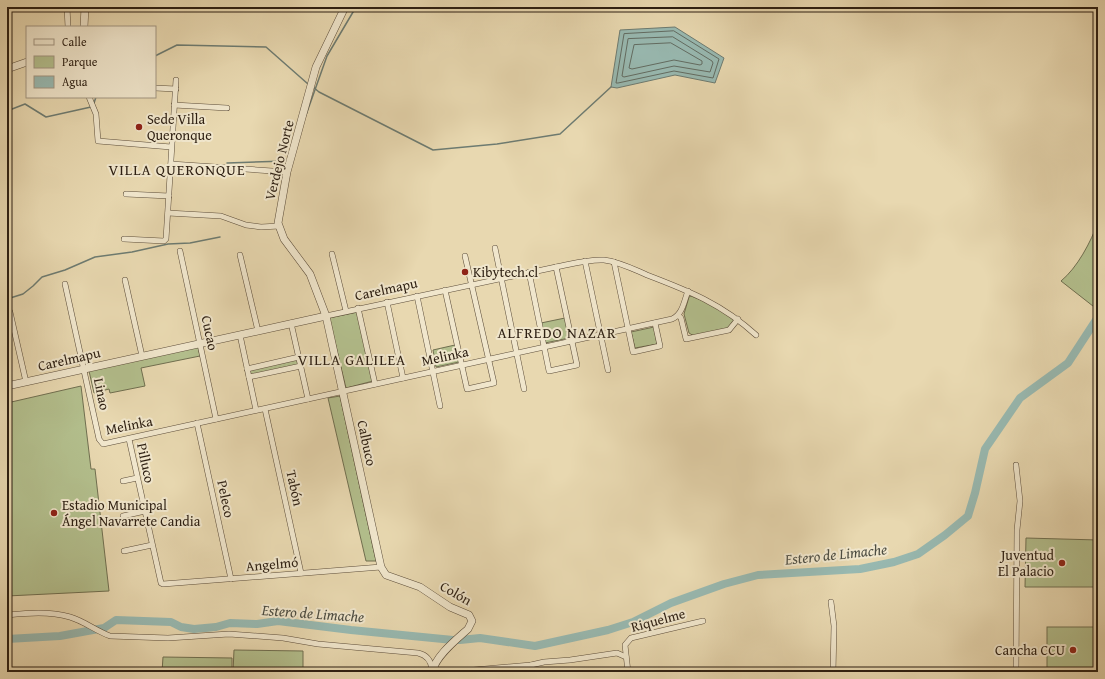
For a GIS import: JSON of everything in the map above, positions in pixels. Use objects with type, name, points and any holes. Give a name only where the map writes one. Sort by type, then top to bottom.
[{"type":"street","points":[[67,7],[68,26]]},
{"type":"street","points":[[84,26],[85,7]]},
{"type":"street","name":"Verdejo Norte","points":[[326,316],[310,274],[286,243],[279,226],[278,218],[287,172],[316,67],[345,7]]},
{"type":"street","points":[[7,69],[26,62]]},
{"type":"street","points":[[124,239],[164,241],[166,239],[176,80]]},
{"type":"street","points":[[156,88],[176,89]]},
{"type":"street","points":[[89,98],[96,114],[98,141],[171,147]]},
{"type":"street","points":[[174,105],[227,108]]},
{"type":"street","points":[[171,164],[287,172]]},
{"type":"street","points":[[126,194],[169,196]]},
{"type":"street","points":[[168,213],[221,216],[241,224],[261,227],[279,226]]},
{"type":"street","points":[[495,248],[524,389]]},
{"type":"street","name":"Cucao","points":[[180,251],[216,420]]},
{"type":"street","points":[[332,254],[346,311]]},
{"type":"street","points":[[240,255],[258,331]]},
{"type":"street","points":[[445,290],[467,389],[494,383],[465,256]]},
{"type":"street","name":"Carelmapu","points":[[7,386],[358,308],[528,272],[585,261],[598,260],[614,262],[626,266],[688,291],[716,305],[738,319],[756,335]]},
{"type":"street","points":[[585,261],[608,370]]},
{"type":"street","points":[[614,262],[633,352],[660,346],[655,323]]},
{"type":"street","points":[[528,272],[549,371],[577,365],[556,267]]},
{"type":"street","points":[[125,280],[142,356]]},
{"type":"street","name":"Linao","points":[[64,284],[99,439]]},
{"type":"street","points":[[688,291],[681,311],[678,315],[681,318],[686,339],[729,330],[738,319]]},
{"type":"street","points":[[417,296],[440,406]]},
{"type":"street","points":[[387,302],[403,378]]},
{"type":"street","points":[[358,308],[375,384]]},
{"type":"street","points":[[10,312],[26,382]]},
{"type":"street","name":"Melinka","points":[[99,439],[105,444],[129,439],[655,323],[672,319],[678,315]]},
{"type":"street","name":"Calbuco","points":[[326,316],[381,567],[386,575]]},
{"type":"street","points":[[291,323],[308,399]]},
{"type":"street","points":[[240,335],[256,410]]},
{"type":"street","points":[[247,369],[299,357]]},
{"type":"street","points":[[249,378],[300,366]]},
{"type":"street","name":"Tabón","points":[[265,409],[301,573]]},
{"type":"street","name":"Peleco","points":[[197,424],[231,579]]},
{"type":"street","name":"Pilluco","points":[[129,439],[161,582],[165,584]]},
{"type":"street","points":[[1016,465],[1020,502],[1017,530],[1016,672]]},
{"type":"street","points":[[123,482],[137,478]]},
{"type":"street","points":[[123,516],[145,512]]},
{"type":"street","points":[[124,551],[152,545]]},
{"type":"street","name":"Angelmó","points":[[165,584],[381,567]]},
{"type":"street","name":"Colón","points":[[386,575],[420,587],[445,604],[467,614],[471,618],[471,626],[437,660],[432,671]]},
{"type":"street","points":[[831,602],[834,626],[833,672]]},
{"type":"street","points":[[7,615],[41,612],[70,617],[110,636],[168,638],[229,634],[283,638],[318,644],[418,653],[424,655],[429,660],[432,671],[440,672]]},
{"type":"street","name":"Riquelme","points":[[628,672],[625,645],[631,638],[703,621]]},
{"type":"street","points":[[451,672],[570,660],[617,652],[626,657]]},
{"type":"street","points":[[531,664],[532,672]]},
{"type":"green space","points":[[1098,222],[1098,310],[1061,281],[1078,262],[1092,238]]},
{"type":"green space","points":[[691,296],[709,303],[735,320],[729,329],[694,336],[689,333],[684,314],[689,297]]},
{"type":"green space","points":[[358,312],[373,381],[346,388],[329,318]]},
{"type":"green space","points":[[565,318],[569,338],[545,343],[541,323]]},
{"type":"green space","points":[[654,327],[657,344],[635,348],[631,332]]},
{"type":"green space","points":[[455,345],[459,362],[436,367],[433,350]]},
{"type":"green space","points":[[198,347],[200,356],[141,368],[145,386],[110,393],[109,389],[94,393],[89,371]]},
{"type":"green space","points":[[297,359],[298,365],[251,376],[250,369]]},
{"type":"green space","name":"Estadio Municipal Ángel Navarrete Candia","points":[[81,386],[91,469],[95,469],[109,591],[7,596],[7,403]]},
{"type":"green space","points":[[340,396],[376,561],[366,561],[328,398]]},
{"type":"green space","name":"Juventud El Palacio","points":[[1026,538],[1098,540],[1098,587],[1025,587]]},
{"type":"green space","name":"Cancha CCU","points":[[1047,627],[1098,627],[1098,672],[1047,672]]},
{"type":"green space","points":[[234,650],[303,651],[303,672],[233,672]]},
{"type":"green space","points":[[163,657],[232,658],[232,672],[162,672]]},
{"type":"water","points":[[675,27],[724,58],[715,83],[675,75],[617,88],[611,87],[620,30]]},
{"type":"waterway","points":[[306,115],[327,56],[356,7]]},
{"type":"waterway","points":[[156,56],[177,45],[266,47],[308,84]]},
{"type":"waterway","points":[[313,87],[319,92],[433,150],[497,144],[560,134],[611,87]]},
{"type":"waterway","points":[[94,103],[96,98]]},
{"type":"waterway","points":[[7,111],[25,104],[46,117],[91,107]]},
{"type":"waterway","points":[[227,163],[286,161]]},
{"type":"waterway","points":[[7,299],[23,294],[42,277],[65,270],[95,257],[132,252],[168,244],[190,243],[220,237]]},
{"type":"waterway","name":"Estero de Limache","points":[[460,640],[480,638],[535,646],[608,630],[633,622],[671,603],[724,584],[758,575],[860,569],[894,562],[918,554],[945,535],[968,516],[985,449],[1020,398],[1068,363],[1098,317]]},
{"type":"waterway","name":"Estero de Limache","points":[[7,639],[60,636],[104,628],[116,620],[171,622],[181,627],[194,629],[216,627],[230,623],[257,624],[278,621],[453,640]]},
{"type":"place","name":"Sede Villa Queronque","points":[[139,127]]},
{"type":"place","name":"Kibytech.cl","points":[[465,272]]},
{"type":"place","name":"Estadio Municipal Ángel Navarrete Candia","points":[[54,513]]},
{"type":"place","name":"Juventud El Palacio","points":[[1062,563]]},
{"type":"place","name":"Cancha CCU","points":[[1073,650]]},
{"type":"district","name":"VILLA QUERONQUE","points":[[177,169]]},
{"type":"district","name":"ALFREDO NAZAR","points":[[557,332]]},
{"type":"district","name":"VILLA GALILEA","points":[[352,359]]}]
